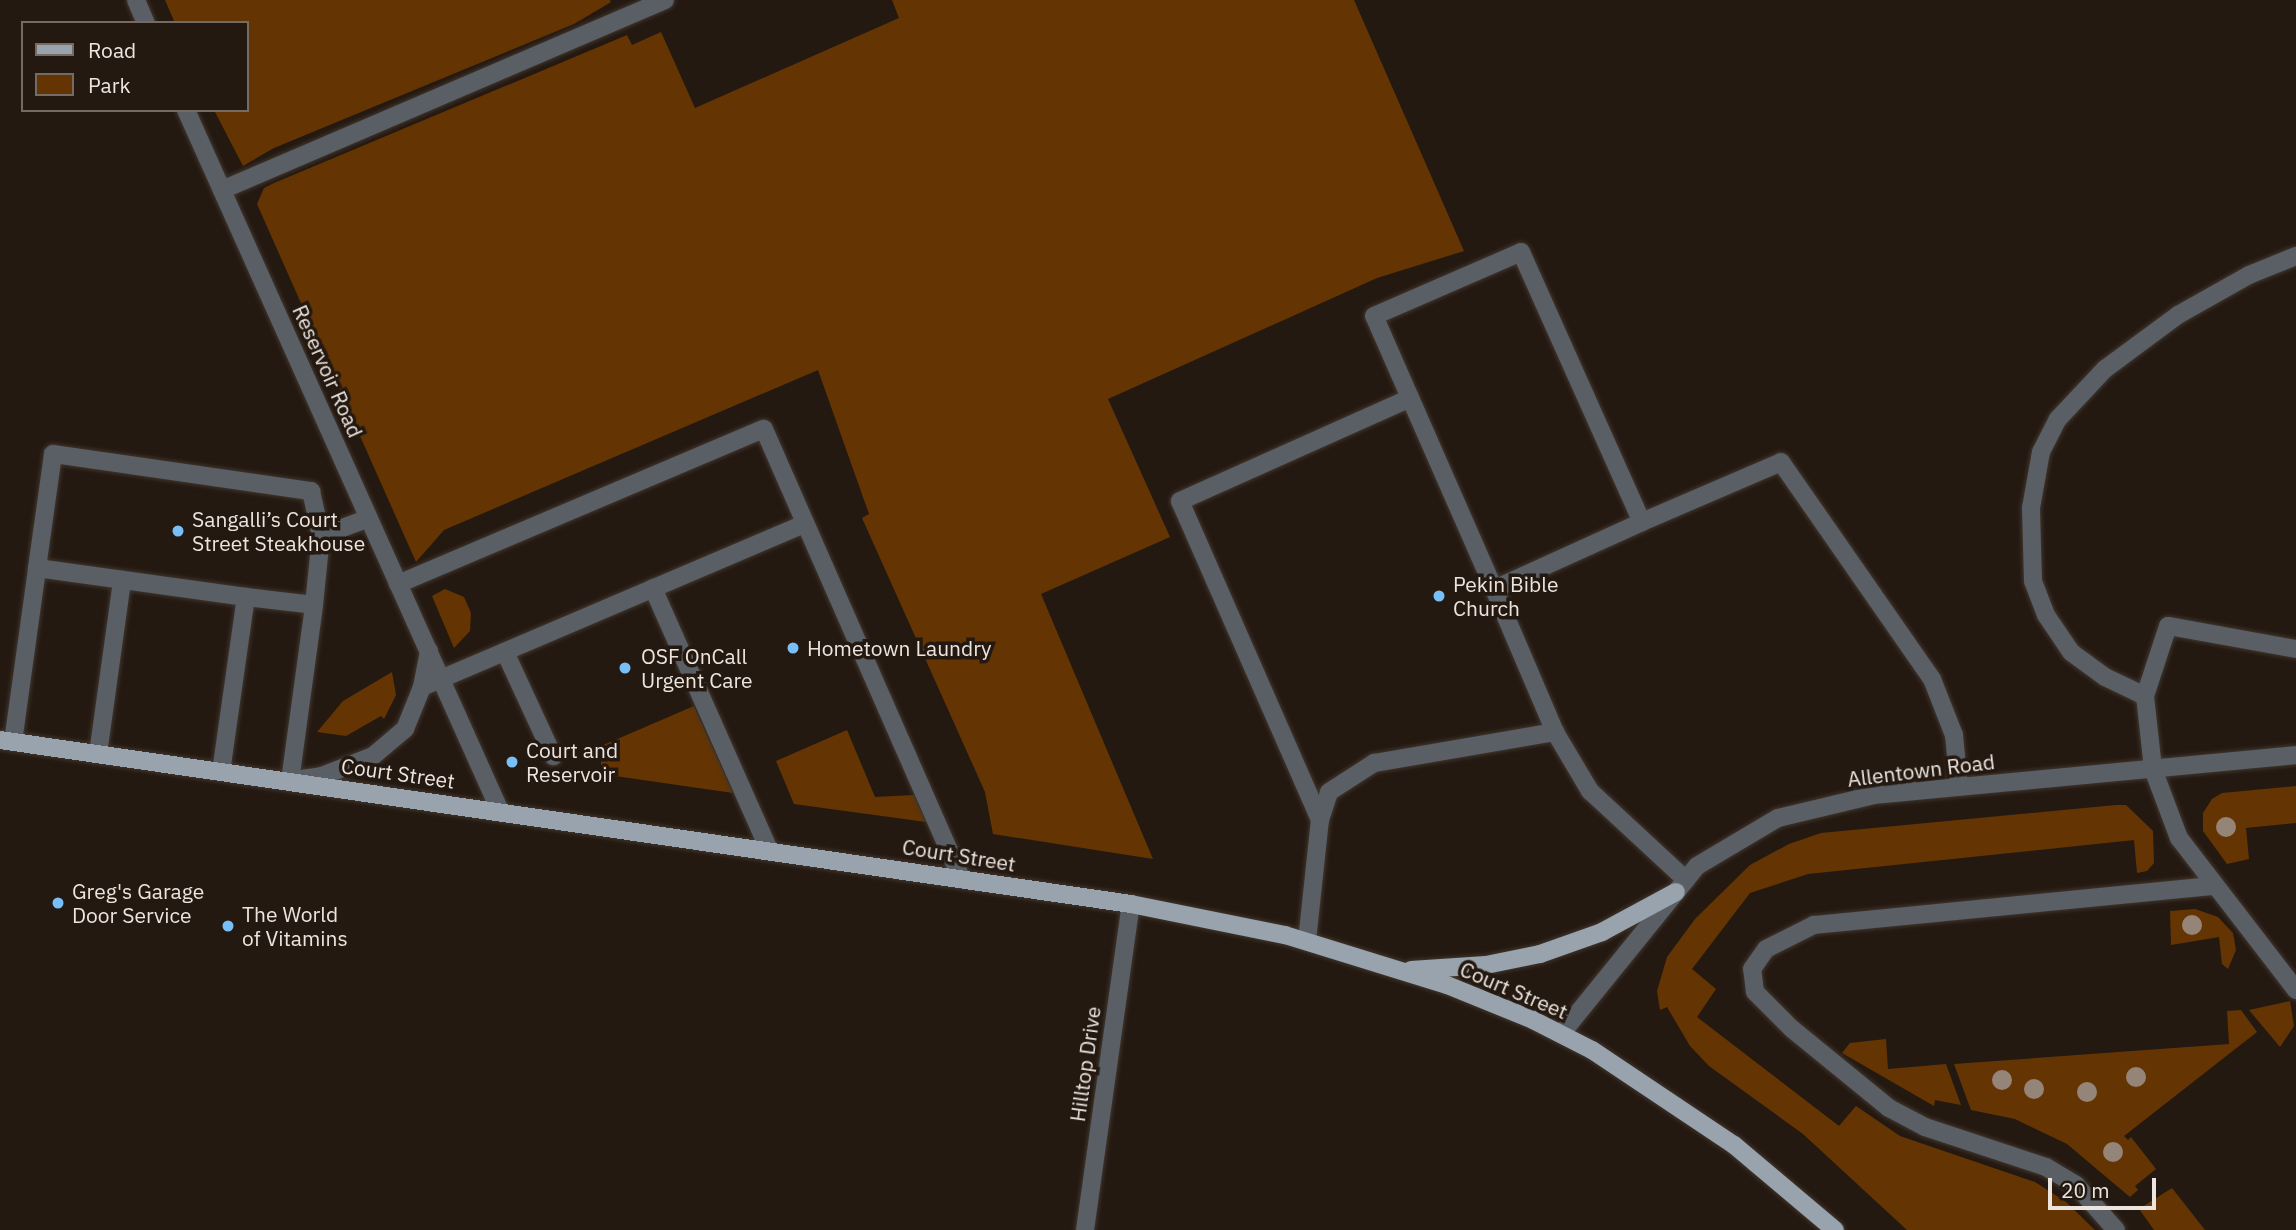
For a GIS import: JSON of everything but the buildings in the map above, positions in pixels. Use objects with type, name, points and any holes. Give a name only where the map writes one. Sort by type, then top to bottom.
[{"type":"main road","name":"Court Street","points":[[7,741],[1130,904],[1307,941],[1403,970],[1561,1034],[1678,1104],[1764,1168],[1835,1230]]},
{"type":"main road","points":[[1403,970],[1486,965],[1540,954],[1602,932],[1681,886]]},
{"type":"street","points":[[136,0],[145,21]]},
{"type":"street","points":[[222,190],[665,0]]},
{"type":"street","name":"Reservoir Road","points":[[187,112],[500,811]]},
{"type":"street","points":[[1642,522],[1521,252],[1374,316],[1555,732],[1590,791],[1681,886]]},
{"type":"street","points":[[2145,696],[2105,677],[2071,652],[2046,615],[2033,581],[2031,508],[2041,452],[2058,419],[2105,369],[2178,315],[2249,275],[2296,256]]},
{"type":"street","points":[[1320,820],[1180,501],[1410,398]]},
{"type":"street","points":[[398,584],[764,429],[962,879]]},
{"type":"street","points":[[7,741],[37,568],[53,454],[311,491],[321,536],[290,781],[322,776],[373,756],[405,729],[422,687],[429,651]]},
{"type":"street","points":[[1494,589],[1781,462],[1932,679],[1954,735],[1959,787]]},
{"type":"street","points":[[321,536],[369,518]]},
{"type":"street","points":[[422,687],[805,524]]},
{"type":"street","points":[[37,568],[314,605]]},
{"type":"street","points":[[98,754],[122,580]]},
{"type":"street","points":[[653,588],[769,850]]},
{"type":"street","points":[[221,772],[246,597]]},
{"type":"street","points":[[2296,649],[2168,626],[2145,696],[2153,769],[2179,838],[2213,886],[2296,989]]},
{"type":"street","points":[[505,652],[553,756]]},
{"type":"street","points":[[1307,941],[1320,820],[1329,792],[1374,763],[1555,732]]},
{"type":"street","name":"Allentown Road","points":[[1561,1034],[1698,866],[1778,818],[1874,795],[2296,755]]},
{"type":"street","points":[[2116,1230],[2076,1185],[2046,1167],[1925,1127],[1889,1108],[1791,1029],[1755,992],[1752,969],[1766,949],[1814,925],[2213,886]]},
{"type":"street","name":"Hilltop Drive","points":[[1085,1230],[1130,904]]},
{"type":"green space","points":[[165,0],[611,2],[574,24],[274,148],[243,166],[215,112],[248,112],[248,21],[174,21]]},
{"type":"green space","points":[[892,0],[1354,0],[1464,251],[1377,278],[1108,399],[1170,537],[1041,594],[1153,859],[993,834],[985,792],[862,518],[869,514],[818,370],[444,530],[416,562],[257,204],[264,188],[274,183],[627,35],[632,45],[661,32],[695,108],[899,18]]},
{"type":"green space","points":[[445,589],[464,597],[471,613],[470,631],[454,648],[432,596]]},
{"type":"green space","points":[[392,672],[396,695],[384,719],[381,716],[346,736],[317,732],[343,701]]},
{"type":"green space","points":[[694,706],[733,793],[601,774],[601,746]]},
{"type":"green space","points":[[847,730],[875,797],[914,795],[926,822],[794,804],[776,761]]},
{"type":"green space","points":[[2296,786],[2296,823],[2246,828],[2249,859],[2227,864],[2203,831],[2203,813],[2212,799],[2222,793]]},
{"type":"green space","points":[[2126,805],[2153,831],[2154,863],[2147,871],[2137,873],[2134,840],[1808,874],[1750,893],[1692,969],[1716,989],[1697,1017],[1839,1126],[1856,1106],[1900,1136],[2035,1182],[2066,1202],[2095,1230],[1907,1230],[1803,1134],[1709,1066],[1690,1046],[1667,1007],[1660,1010],[1657,991],[1667,957],[1695,919],[1750,865],[1789,844],[1821,833]]},
{"type":"green space","points":[[2195,909],[2218,917],[2233,933],[2236,950],[2228,969],[2222,964],[2219,937],[2171,945],[2170,911]]},
{"type":"green space","points":[[2290,1001],[2294,1026],[2280,1047],[2249,1010]]},
{"type":"green space","points":[[2241,1010],[2257,1032],[2124,1136],[2128,1140],[2131,1137],[2156,1169],[2135,1186],[2138,1190],[2130,1197],[2067,1144],[2015,1119],[1971,1110],[1954,1064],[2229,1044],[2227,1011]]},
{"type":"green space","points":[[1886,1039],[1888,1069],[1946,1064],[1961,1105],[1935,1100],[1934,1106],[1842,1053],[1850,1043]]},
{"type":"green space","points":[[2172,1188],[2205,1230],[2154,1230],[2139,1209]]},
{"type":"place","name":"Sangalli’s Court Street Steakhouse","points":[[178,531]]},
{"type":"place","name":"Pekin Bible Church","points":[[1439,596]]},
{"type":"place","name":"Hometown Laundry","points":[[793,648]]},
{"type":"place","name":"OSF OnCall Urgent Care","points":[[625,668]]},
{"type":"place","name":"Court and Reservoir","points":[[512,762]]},
{"type":"place","name":"Greg's Garage Door Service","points":[[58,903]]},
{"type":"place","name":"The World of Vitamins","points":[[228,926]]}]
